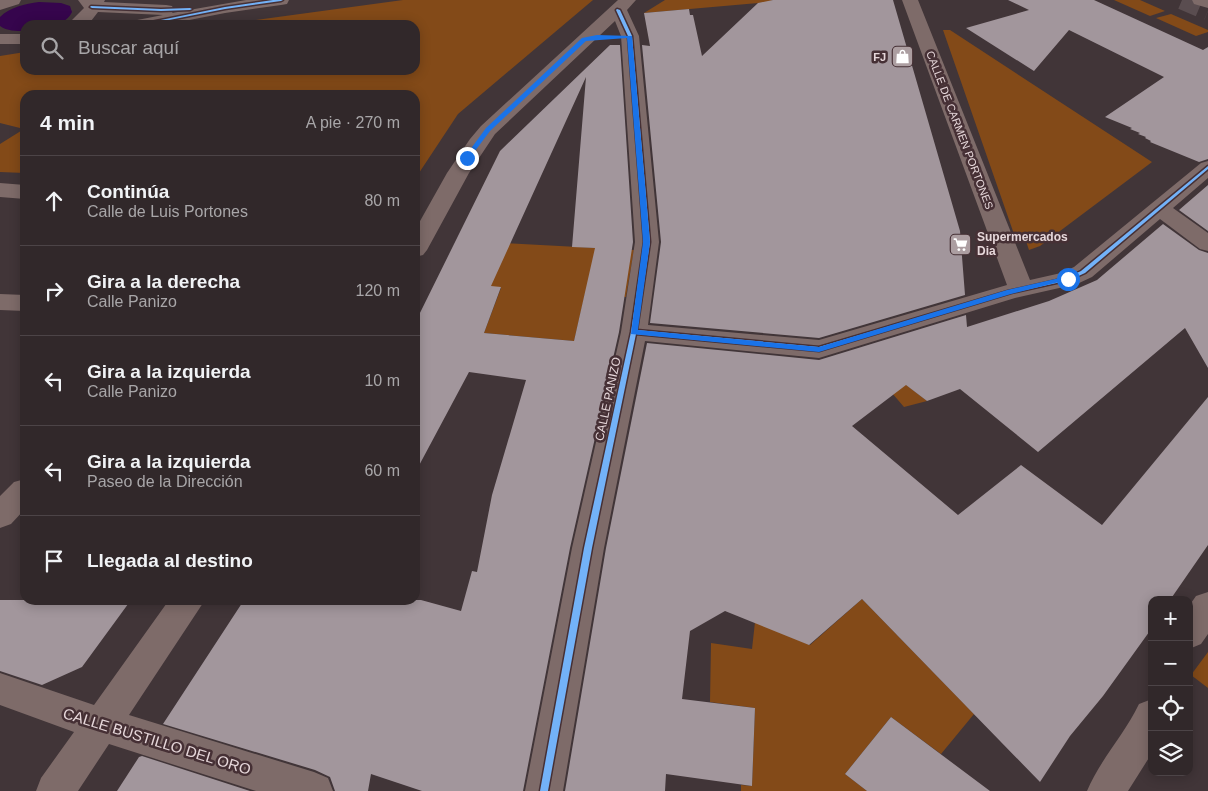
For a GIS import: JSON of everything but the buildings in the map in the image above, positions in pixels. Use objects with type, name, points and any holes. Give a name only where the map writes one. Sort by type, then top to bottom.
[{"type":"street","points":[[0,5],[13,0]]},
{"type":"street","points":[[164,20],[225,8],[281,0]]},
{"type":"street","name":"CALLE DE CARMEN PORTONES","points":[[910,0],[1021,289]]},
{"type":"street","points":[[1200,0],[1208,3]]},
{"type":"street","points":[[82,20],[90,14],[92,2],[161,10],[225,8]]},
{"type":"street","points":[[420,241],[475,146],[488,130],[624,3]]},
{"type":"street","name":"CALLE PANIZO","points":[[544,791],[588,548],[634,332],[647,242],[630,36],[625,22],[624,3]]},
{"type":"street","points":[[584,39],[630,36]]},
{"type":"street","points":[[634,332],[819,350],[1021,289],[1068,279],[1083,272],[1208,167]]},
{"type":"street","points":[[0,190],[20,192]]},
{"type":"street","points":[[1159,208],[1208,244]]},
{"type":"street","points":[[0,302],[20,303]]},
{"type":"street","points":[[0,516],[20,495]]},
{"type":"street","points":[[54,791],[103,724],[185,605]]},
{"type":"street","points":[[1193,628],[1208,606]]},
{"type":"street","name":"CALLE BUSTILLO DEL ORO","points":[[0,689],[314,791]]},
{"type":"street","points":[[1106,791],[1148,724]]},
{"type":"shaded area","points":[[403,0],[593,0],[458,114],[420,171],[420,90],[20,90],[20,128],[0,123],[0,56],[20,53],[20,75],[420,75],[420,20],[257,20]]},
{"type":"shaded area","points":[[665,0],[773,0],[769,2],[644,13]]},
{"type":"shaded area","points":[[1114,0],[1140,0],[1165,11],[1150,16]]},
{"type":"shaded area","points":[[39,2],[61,3],[70,6],[72,12],[65,20],[20,20],[20,31],[9,30],[0,26],[0,17],[13,8]]},
{"type":"shaded area","points":[[1171,14],[1208,30],[1208,32],[1196,36],[1156,18]]},
{"type":"shaded area","points":[[943,30],[950,30],[1152,162],[1040,246],[1029,250],[1025,238],[1015,237]]},
{"type":"shaded area","points":[[20,132],[20,173],[0,172],[0,144]]},
{"type":"shaded area","points":[[503,243],[634,250],[626,297],[585,294],[574,341],[484,333],[501,288],[484,286]]},
{"type":"shaded area","points":[[874,360],[927,401],[904,407],[867,364]]},
{"type":"shaded area","points":[[862,599],[974,714],[941,754],[891,717],[845,774],[867,791],[741,791],[741,785],[752,786],[755,708],[710,702],[711,643],[752,649],[755,622],[810,645]]},
{"type":"shaded area","points":[[1208,652],[1208,688],[1193,677],[1193,672]]},
{"type":"tunnel","points":[[1182,0],[1208,11]]},
{"type":"cycle path","points":[[164,20],[225,8],[281,0]]},
{"type":"cycle path","points":[[92,7],[161,10],[190,9]]},
{"type":"cycle path","points":[[544,791],[588,548],[634,332],[647,242],[630,36],[618,10]]},
{"type":"cycle path","points":[[634,332],[819,349],[1010,292],[1068,279],[1083,272],[1208,167]]},
{"type":"place","name":"FJ","points":[[902,57]]},
{"type":"place","name":"Supermercados Dia","points":[[961,244]]},
{"type":"route","points":[[467,158],[488,130],[584,39],[630,36],[647,242],[634,332],[819,350],[843,341],[1010,292],[1068,279]]}]
